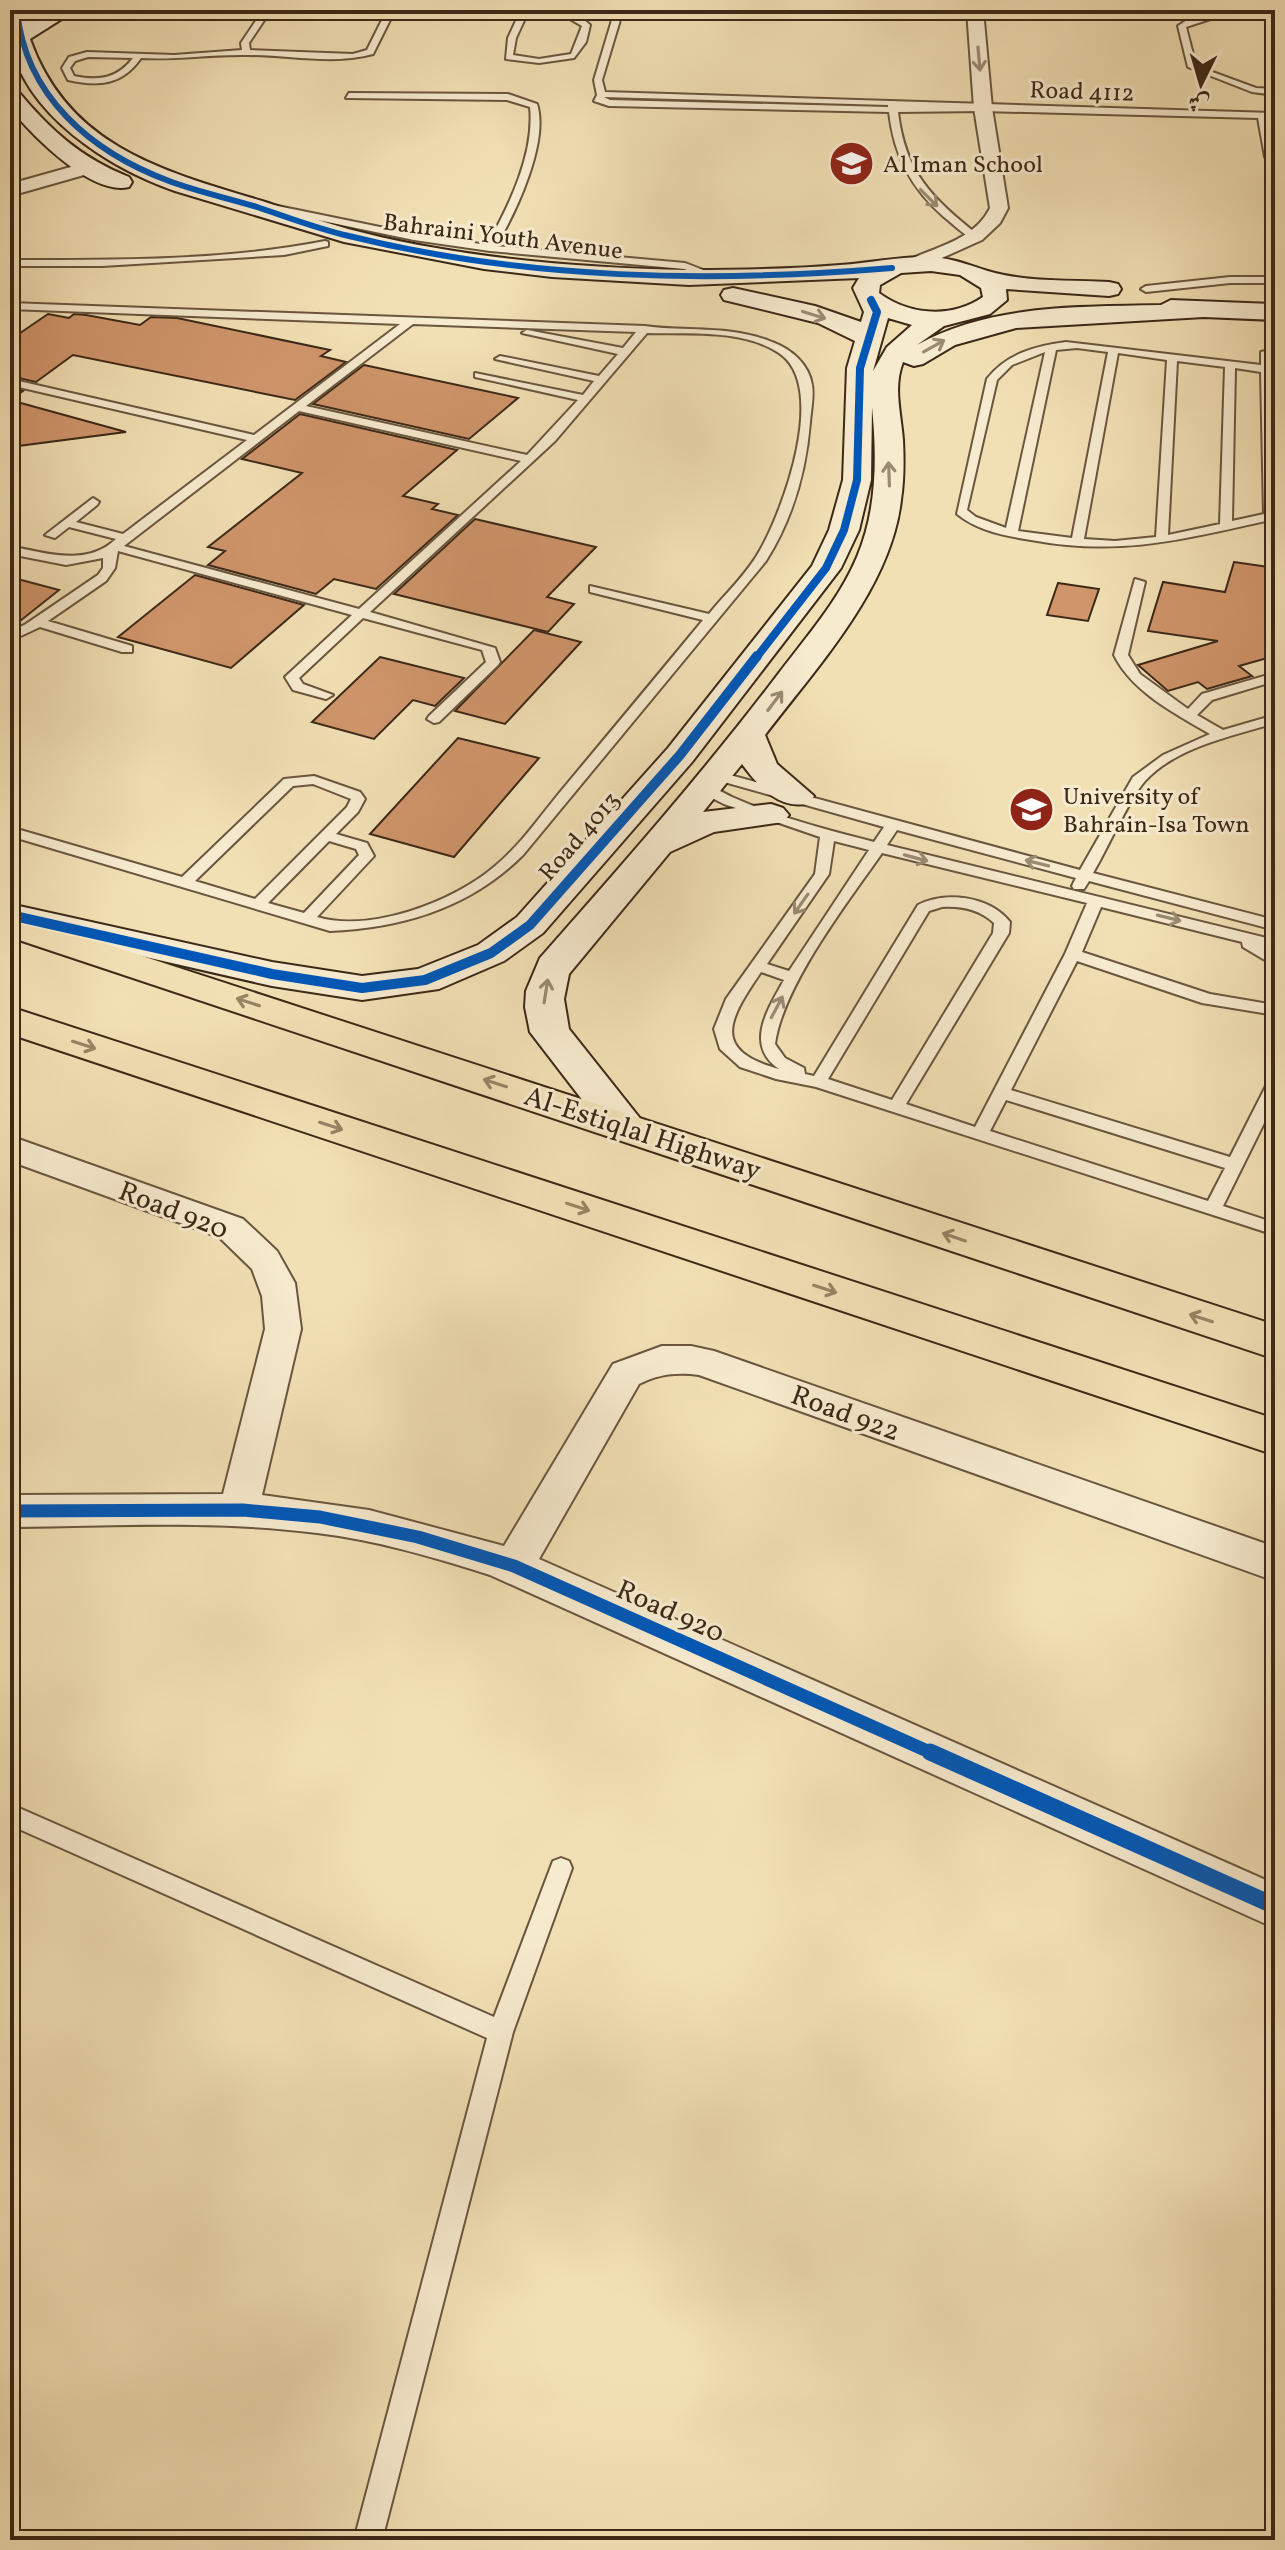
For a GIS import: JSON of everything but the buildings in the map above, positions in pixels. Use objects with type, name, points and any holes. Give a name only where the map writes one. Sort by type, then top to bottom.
[{"type":"main road","name":"Al-Estiqlal Highway","points":[[10,924],[1275,1342]]},
{"type":"main road","points":[[10,1020],[1275,1437]]},
{"type":"street","points":[[14,11],[48,10]]},
{"type":"street","points":[[17,39],[41,21],[66,10]]},
{"type":"street","points":[[869,298],[865,288],[868,280],[975,237],[996,218],[999,208],[983,108],[975,10]]},
{"type":"street","name":"Bahraini Youth Avenue","points":[[14,11],[17,39],[31,73],[49,98],[113,154],[164,179],[352,237],[453,256],[565,269],[807,277],[904,266],[947,266],[981,276]]},
{"type":"street","name":"Bahraini Youth Avenue","points":[[10,94],[42,135],[85,169],[207,212],[325,244],[465,269],[551,279],[869,298],[892,311],[940,318]]},
{"type":"street","points":[[10,190],[85,169]]},
{"type":"street","points":[[975,237],[969,255],[981,276],[994,286],[994,300],[977,311]]},
{"type":"street","points":[[981,276],[1038,286],[1275,294]]},
{"type":"street","points":[[655,284],[720,292],[782,305],[847,326],[867,335],[869,339]]},
{"type":"street","name":"Road 4013","points":[[625,1126],[560,1048],[545,1015],[544,999],[553,966],[655,847],[696,773],[832,556],[844,530],[857,480],[860,368],[877,312],[869,298]]},
{"type":"street","points":[[940,318],[977,311],[1080,304],[1275,312]]},
{"type":"street","points":[[886,404],[902,371],[914,358],[931,347],[976,329],[1034,319],[1201,310]]},
{"type":"street","name":"Road 4013","points":[[10,915],[313,983],[362,988],[425,980],[491,953],[530,925],[654,783],[696,773],[749,736],[838,616],[877,546],[889,490],[885,369],[906,340],[940,318]]},
{"type":"street","points":[[655,847],[706,822],[784,806],[753,753],[749,736]]},
{"type":"street","name":"Road 920","points":[[10,1148],[231,1228],[253,1245],[269,1264],[283,1302],[283,1329],[239,1510]]},
{"type":"street","name":"Road 922","points":[[514,1566],[626,1374],[643,1364],[679,1358],[701,1361],[1275,1564]]},
{"type":"street","name":"Road 920","points":[[10,1511],[239,1510],[318,1517],[422,1537],[514,1566],[1275,1906]]},
{"type":"lane","points":[[246,52],[245,43],[267,10],[279,10]]},
{"type":"lane","points":[[136,60],[122,77],[94,82],[71,78],[66,68],[69,62],[87,54],[136,60],[246,52],[267,55],[363,55],[370,52],[391,10]]},
{"type":"lane","points":[[498,10],[524,11],[578,16],[586,25],[582,42],[574,56],[539,61],[509,57],[512,38],[524,11]]},
{"type":"lane","name":"Road 4112","points":[[619,10],[598,80],[601,95],[1275,116]]},
{"type":"lane","points":[[1275,11],[1217,13],[1182,26],[1182,34],[1192,67],[1255,90],[1275,92]]},
{"type":"lane","points":[[349,96],[508,97],[534,106],[536,130],[511,211],[490,248]]},
{"type":"lane","points":[[893,105],[900,151],[915,184],[975,237]]},
{"type":"lane","points":[[1262,116],[1270,129],[1270,157],[1275,162]]},
{"type":"lane","points":[[255,207],[279,208],[373,229],[490,248],[685,266],[714,276]]},
{"type":"lane","points":[[10,263],[102,263],[284,252],[325,244]]},
{"type":"lane","points":[[1146,289],[1230,280],[1275,280]]},
{"type":"lane","points":[[10,306],[710,332],[762,341],[797,361],[804,373],[804,451],[791,503],[762,558],[503,870],[481,885],[455,898],[393,920],[362,927],[330,926],[10,831]]},
{"type":"lane","points":[[10,550],[66,561],[116,546],[413,319]]},
{"type":"lane","points":[[465,321],[559,355],[603,380]]},
{"type":"lane","points":[[326,695],[298,687],[292,677],[529,459],[588,399],[645,329]]},
{"type":"lane","points":[[1266,352],[1272,515],[1120,545],[1011,534],[976,525],[961,511],[992,379],[1004,365],[1051,347],[1077,345],[1266,369]]},
{"type":"lane","points":[[1011,534],[1051,347]]},
{"type":"lane","points":[[1078,541],[1114,349]]},
{"type":"lane","points":[[500,359],[626,352]]},
{"type":"lane","points":[[1162,539],[1172,357]]},
{"type":"lane","points":[[1226,525],[1230,364]]},
{"type":"lane","points":[[479,375],[588,399]]},
{"type":"lane","points":[[10,382],[254,438]]},
{"type":"lane","points":[[295,407],[529,459]]},
{"type":"lane","points":[[51,535],[93,502]]},
{"type":"lane","points":[[67,523],[116,546],[478,643],[493,654],[493,662],[434,719]]},
{"type":"lane","points":[[10,637],[38,622],[102,578],[109,568],[116,546]]},
{"type":"lane","points":[[1139,582],[1121,655],[1122,663],[1136,678],[1221,735]]},
{"type":"lane","points":[[594,589],[713,619]]},
{"type":"lane","points":[[38,622],[127,649]]},
{"type":"lane","points":[[1189,715],[1207,697],[1275,677]]},
{"type":"lane","points":[[1074,894],[1138,780],[1151,766],[1221,735],[1275,719]]},
{"type":"lane","points":[[696,773],[784,806],[893,825],[1275,925]]},
{"type":"lane","points":[[696,773],[784,806],[828,835],[1275,945]]},
{"type":"lane","points":[[183,884],[289,782],[314,780],[355,795],[357,804],[256,906]]},
{"type":"lane","points":[[818,1082],[775,1060],[766,1042],[768,1023],[793,978],[893,825]]},
{"type":"lane","points":[[828,835],[822,874],[732,1003],[723,1022],[721,1036],[729,1050],[743,1062],[761,1070],[818,1082],[1275,1229]]},
{"type":"lane","points":[[306,920],[367,856],[362,846],[326,836]]},
{"type":"lane","points":[[979,1136],[1073,954],[1096,900]]},
{"type":"lane","points":[[818,1082],[923,908],[946,901],[991,912],[1002,922],[1001,933],[895,1108]]},
{"type":"lane","points":[[1232,934],[1275,961]]},
{"type":"lane","points":[[1073,954],[1208,999],[1275,1010]]},
{"type":"lane","points":[[758,966],[793,978]]},
{"type":"lane","points":[[1213,1209],[1275,1084]]},
{"type":"lane","points":[[1002,1093],[1235,1165]]},
{"type":"lane","points":[[10,1814],[501,2032]]},
{"type":"lane","points":[[368,2540],[501,2032],[561,1868]]},
{"type":"cycle path","points":[[17,10],[20,39],[29,66],[44,91],[85,133],[161,178],[327,230],[417,251],[484,262],[620,275],[758,277],[892,268]]},
{"type":"cycle path","points":[[10,915],[272,974],[362,988],[425,980],[491,953],[530,925],[680,755],[826,568],[844,530],[857,480],[860,368],[877,312],[871,300]]},
{"type":"cycle path","points":[[10,1511],[204,1509],[282,1513],[369,1526],[490,1558],[514,1566],[1275,1906]]},
{"type":"place","name":"Al Iman School","points":[[852,164]]},
{"type":"place","name":"University of Bahrain-Isa Town","points":[[1032,810]]}]
